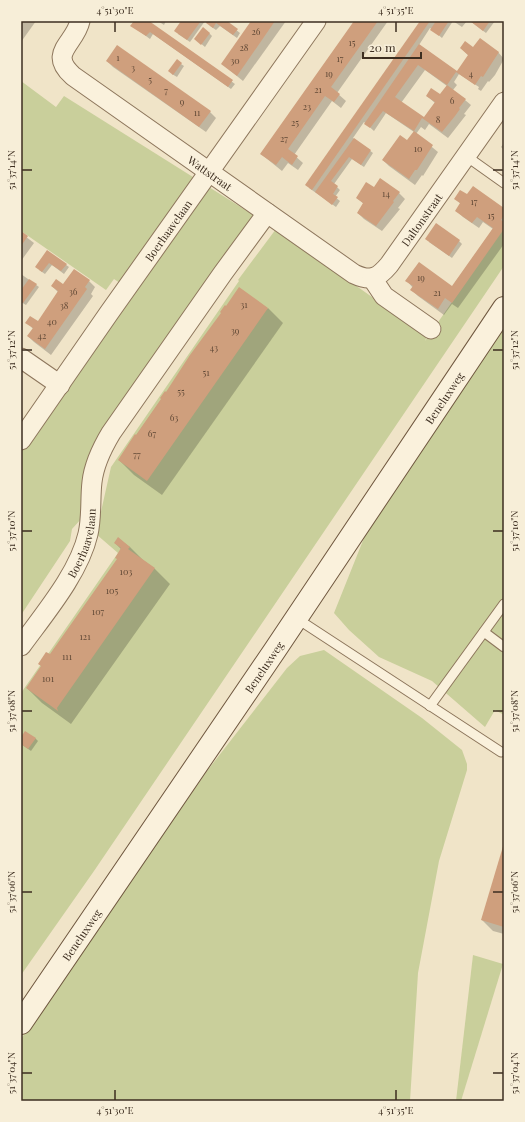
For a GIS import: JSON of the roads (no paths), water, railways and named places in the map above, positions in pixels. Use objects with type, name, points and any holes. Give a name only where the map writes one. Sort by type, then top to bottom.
[{"type":"main road","name":"Beneluxweg","points":[[21,1023],[504,308]]},
{"type":"street","name":"Wattstraat","points":[[80,21],[64,50],[62,61],[65,69],[354,274],[368,278]]},
{"type":"street","name":"Boerhaavelaan","points":[[21,440],[316,21]]},
{"type":"street","name":"Daltonstraat","points":[[368,278],[382,274],[389,265],[504,102]]},
{"type":"street","name":"Boerhaavelaan","points":[[21,646],[72,573],[82,556],[89,532],[92,480],[100,452],[111,433],[191,318],[267,213]]},
{"type":"street","points":[[368,278],[384,296],[431,329]]},
{"type":"street","points":[[21,358],[60,385]]},
{"type":"lane","points":[[466,156],[504,183]]},
{"type":"lane","points":[[430,706],[504,604]]},
{"type":"lane","points":[[296,618],[501,752]]},
{"type":"lane","points":[[484,632],[504,647]]}]
